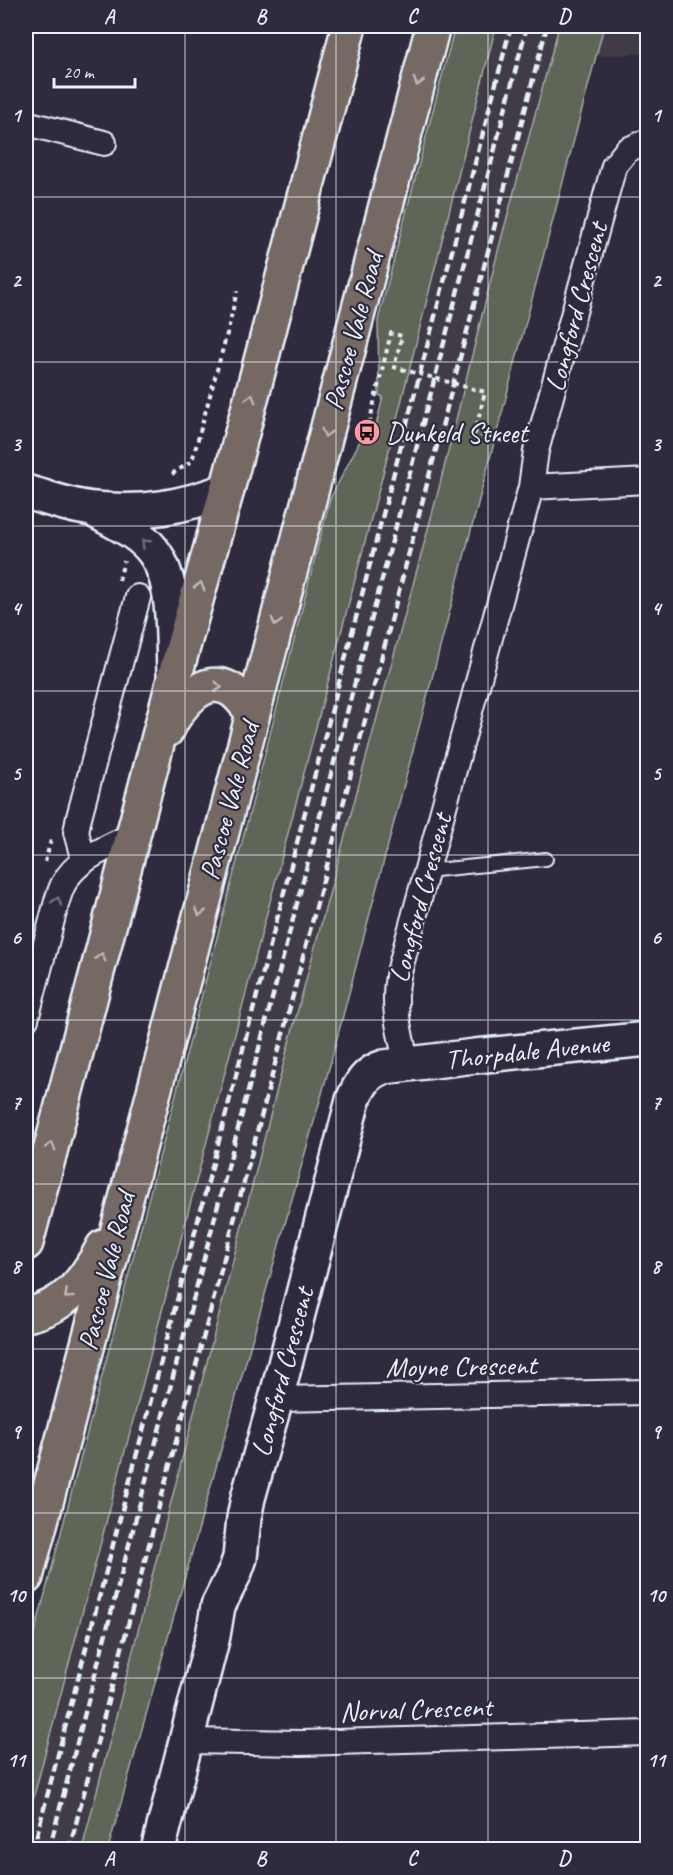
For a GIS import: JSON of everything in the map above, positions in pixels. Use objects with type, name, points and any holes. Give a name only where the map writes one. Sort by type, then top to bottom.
[{"type":"main road","points":[[26,1243],[349,26]]},
{"type":"main road","name":"Pascoe Vale Road","points":[[26,1577],[433,26]]},
{"type":"main road","points":[[154,755],[175,714],[192,695],[206,687],[216,685],[226,687],[253,712]]},
{"type":"main road","points":[[26,1315],[57,1305],[73,1292],[94,1264],[122,1211]]},
{"type":"street","points":[[26,123],[104,143]]},
{"type":"street","name":"Longford Crescent","points":[[158,1850],[213,1636],[218,1606],[240,1558],[248,1498],[276,1399],[353,1100],[368,1075],[375,1070],[407,1064],[394,994],[398,976],[531,487],[536,451],[614,166],[627,150],[648,141]]},
{"type":"street","points":[[531,487],[648,481]]},
{"type":"street","points":[[26,492],[92,509],[149,510],[178,506],[227,490]]},
{"type":"street","points":[[92,509],[132,531],[149,546],[161,562],[170,601],[174,679]]},
{"type":"street","points":[[84,861],[76,832],[79,817],[138,597]]},
{"type":"street","points":[[26,1019],[64,882],[84,861],[133,835]]},
{"type":"street","name":"Thorpdale Avenue","points":[[407,1064],[648,1039]]},
{"type":"street","name":"Moyne Crescent","points":[[276,1399],[648,1392]]},
{"type":"street","name":"Norval Crescent","points":[[186,1741],[301,1743],[648,1732]]},
{"type":"lane","points":[[426,871],[546,859]]},
{"type":"path","points":[[367,432],[391,333],[402,336],[394,367],[485,392],[475,433],[521,446]]},
{"type":"shaded area","points":[[496,26],[559,26],[499,247],[438,492],[179,1472],[82,1849],[26,1850],[26,1826],[385,466]]},
{"type":"shaded area","points":[[604,26],[647,26],[647,53],[596,56]]},
{"type":"green space","points":[[455,26],[496,26],[385,466],[26,1826],[26,1666],[330,499],[363,435],[373,437],[383,397],[379,395],[378,320]]},
{"type":"green space","points":[[559,26],[604,26],[330,1065],[108,1849],[82,1849],[287,1050],[438,492],[499,247]]},
{"type":"railway","points":[[33,1850],[511,26]]},
{"type":"railway","points":[[49,1850],[527,26]]},
{"type":"railway","points":[[69,1850],[547,26]]},
{"type":"place","name":"Dunkeld Street","points":[[367,432]]}]
